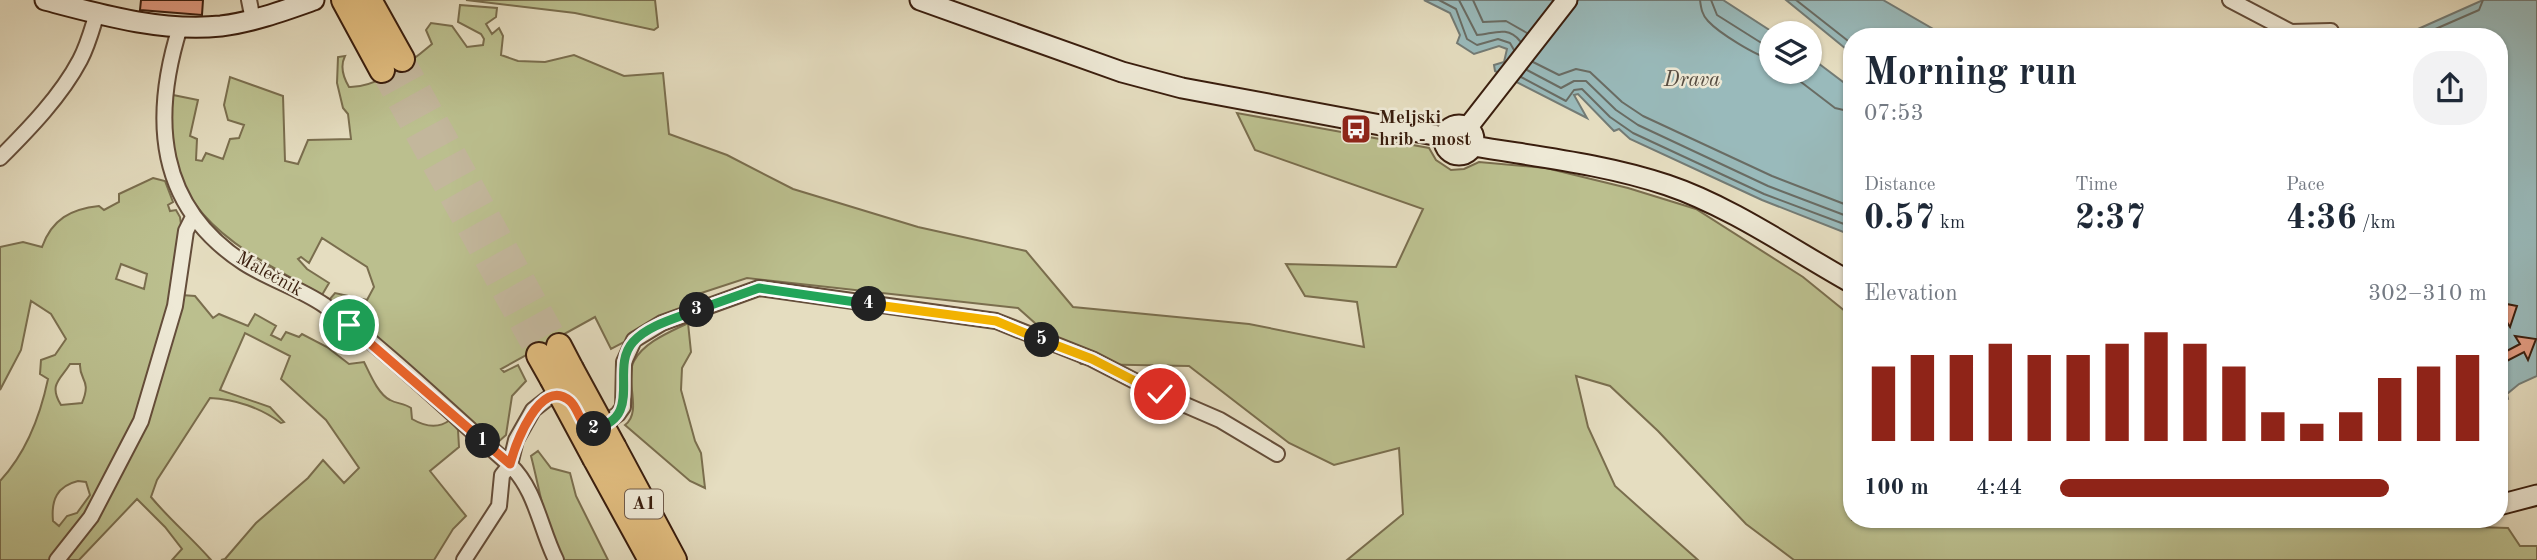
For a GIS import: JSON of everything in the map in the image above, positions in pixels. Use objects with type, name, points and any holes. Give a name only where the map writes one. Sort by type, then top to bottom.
[{"type":"highway","points":[[356,6],[380,22],[392,64],[356,6]]},
{"type":"highway","name":"A1","points":[[549,350],[605,453],[674,560]]},
{"type":"highway","name":"A1","points":[[605,453],[651,560]]},
{"type":"street","points":[[45,0],[139,22],[180,27],[253,20],[314,0]]},
{"type":"street","points":[[249,0],[253,20]]},
{"type":"street","points":[[920,0],[958,7],[1061,52],[1182,88],[1434,135],[1444,140],[1453,126],[1464,125],[1669,185],[1717,207],[1843,278]]},
{"type":"street","points":[[1473,129],[1567,0]]},
{"type":"street","points":[[2230,0],[2282,28]]},
{"type":"street","points":[[0,158],[27,130],[75,69],[97,13]]},
{"type":"street","name":"Malečnik","points":[[180,27],[168,76],[163,136],[177,187],[193,217],[221,247],[245,264],[321,303],[359,332],[510,464],[520,475],[533,498],[547,542],[556,560]]},
{"type":"street","points":[[57,560],[91,517],[141,421],[174,306],[186,231],[193,217]]},
{"type":"street","points":[[464,560],[499,506],[502,475],[510,464],[516,440],[533,410],[547,399],[560,396],[569,400],[585,426],[591,430],[600,428],[623,407],[624,362],[635,340],[662,323],[759,288],[996,321],[1092,359],[1160,394],[1220,420],[1277,454]]},
{"type":"street","points":[[2508,503],[2537,495]]},
{"type":"green space","points":[[466,0],[655,0],[658,27],[654,30],[575,13]]},
{"type":"green space","points":[[460,5],[497,8],[496,17],[486,24],[492,34],[499,28],[503,36],[501,55],[518,61],[545,62],[574,55],[624,76],[663,73],[669,134],[727,155],[793,189],[918,227],[1026,251],[1073,307],[1249,324],[1364,347],[1357,302],[1305,296],[1286,264],[1396,267],[1423,209],[1255,150],[1237,113],[1429,148],[1436,160],[1451,170],[1464,169],[1479,162],[1546,168],[1628,188],[1696,209],[1803,277],[1843,310],[1843,528],[2508,528],[2520,546],[2537,546],[2537,560],[1794,560],[1746,524],[1658,431],[1610,386],[1576,376],[1588,427],[1615,486],[1698,560],[1347,560],[1403,514],[1399,448],[1334,465],[1289,443],[1189,366],[1081,364],[1018,308],[747,278],[686,298],[687,309],[611,349],[595,317],[501,369],[504,372],[518,365],[526,381],[512,396],[506,435],[498,442],[491,439],[376,336],[329,300],[335,293],[367,300],[374,287],[367,267],[322,238],[309,263],[301,257],[298,259],[307,269],[329,283],[322,295],[260,260],[209,221],[191,197],[178,169],[172,135],[173,95],[198,100],[190,136],[197,139],[196,160],[202,161],[206,153],[223,159],[230,139],[239,138],[244,125],[228,120],[224,105],[230,77],[283,96],[285,161],[298,164],[308,140],[351,139],[348,114],[343,108],[337,83],[338,57],[345,56],[343,72],[349,87],[371,83],[393,73],[432,44],[426,30],[431,23],[452,26],[467,47],[483,45],[481,34],[458,22]]},
{"type":"green space","points":[[153,178],[165,181],[173,202],[168,205],[170,211],[176,210],[180,217],[174,291],[148,393],[76,533],[49,560],[0,560],[0,481],[25,446],[41,407],[48,379],[40,374],[41,360],[55,355],[66,339],[51,314],[31,301],[21,350],[0,390],[0,247],[23,242],[42,247],[51,229],[64,217],[89,207],[99,206],[104,210],[119,202],[119,194]],"holes":[[[121,264],[147,274],[144,289],[116,279]],[[70,364],[80,364],[86,389],[82,403],[61,405],[56,392],[60,378]],[[86,482],[90,495],[77,513],[67,516],[59,526],[53,521],[54,500],[60,490],[71,483]]]},
{"type":"green space","points":[[181,295],[195,296],[213,318],[219,314],[248,326],[255,314],[276,326],[271,335],[281,340],[286,332],[299,337],[302,334],[327,347],[349,364],[364,362],[382,393],[390,400],[411,408],[412,419],[431,426],[450,420],[458,430],[459,447],[430,471],[466,516],[453,529],[434,560],[221,560],[225,559],[256,523],[308,478],[323,460],[344,483],[359,468],[326,420],[281,379],[290,356],[245,333],[220,390],[270,407],[284,422],[281,423],[247,405],[210,398],[157,480],[151,497],[211,560],[172,560],[182,549],[137,499],[79,560],[61,560],[85,532],[123,469],[149,401]]},
{"type":"green space","points":[[688,323],[691,352],[682,368],[681,390],[701,453],[705,488],[690,481],[625,425],[633,412],[631,368],[638,354],[651,343]]},
{"type":"green space","points":[[538,451],[551,468],[570,473],[576,496],[608,560],[564,560],[552,536],[540,496],[531,456]]},
{"type":"water","name":"Drava","points":[[1424,0],[1723,0],[1759,23],[1759,84],[1822,84],[1822,66],[1843,82],[1843,232],[1762,200],[1630,139],[1619,129],[1614,131],[1578,94],[1574,95],[1587,118],[1495,71],[1494,65],[1504,62],[1507,49],[1499,46],[1474,54],[1457,43],[1460,35],[1450,13]]},
{"type":"water","points":[[1786,0],[1883,0],[1931,28],[1843,28],[1843,46],[1822,29],[1822,21],[1812,21]]},
{"type":"water","points":[[2483,0],[2537,0],[2537,376],[2519,384],[2508,393],[2508,28],[2420,28]]},
{"type":"building","points":[[141,0],[203,0],[202,15],[140,10]]},
{"type":"building","points":[[2508,304],[2517,306],[2510,327],[2508,324]]},
{"type":"building","points":[[2515,336],[2536,339],[2528,360],[2524,352],[2508,360],[2508,350],[2520,344]]},
{"type":"tunnel","points":[[402,59],[559,346]]},
{"type":"tunnel","points":[[382,70],[539,355]]},
{"type":"place","name":"Meljski hrib - most","points":[[1356,129]]},
{"type":"route","points":[[349,325],[386,354],[510,464],[516,440],[533,410],[547,399],[560,396],[569,400],[585,426],[591,430],[600,428],[623,407],[624,362],[627,350],[635,340],[662,323],[759,288],[996,321],[1092,359],[1160,394]]}]
